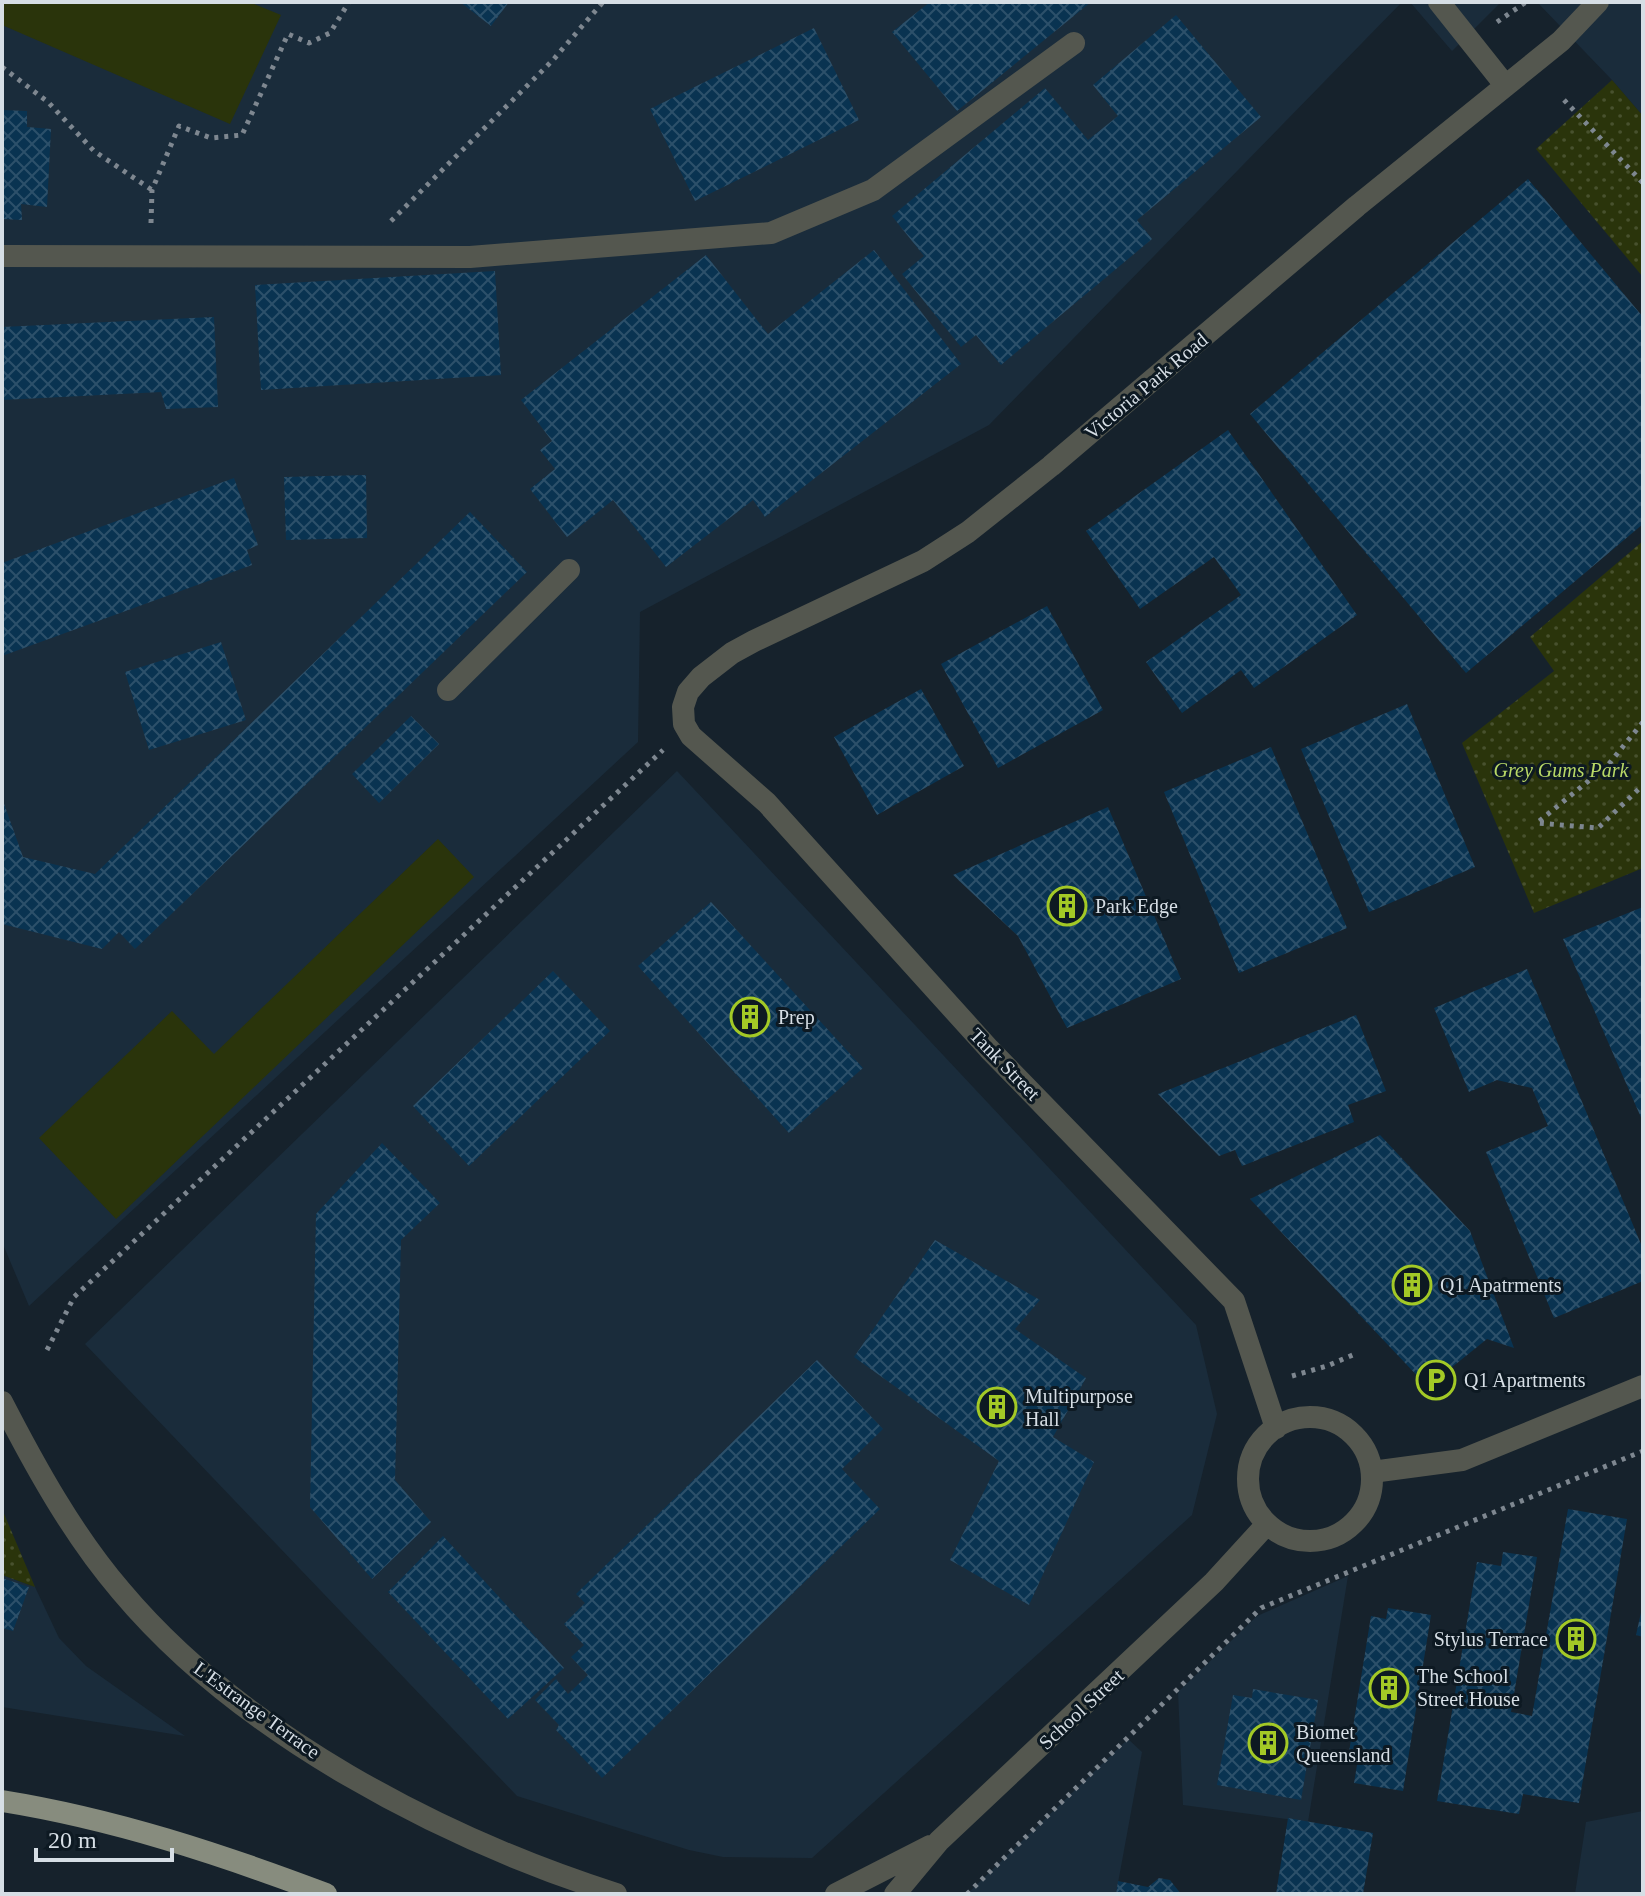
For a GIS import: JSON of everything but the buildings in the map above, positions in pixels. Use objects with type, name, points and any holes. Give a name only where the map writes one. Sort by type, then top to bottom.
[{"type":"main road","points":[[2,1801],[80,1815],[160,1836],[326,1894]]},
{"type":"street","points":[[1439,2],[1505,85]]},
{"type":"street","name":"Victoria Park Road","points":[[685,729],[683,707],[688,692],[701,677],[754,641],[923,561],[968,532],[1051,466],[1357,206],[1561,41],[1598,2]]},
{"type":"street","points":[[2,256],[470,257],[771,233],[873,190],[1074,43]]},
{"type":"street","points":[[448,690],[569,570]]},
{"type":"street","name":"Tank Street","points":[[685,729],[704,750],[767,803],[989,1049],[1234,1301],[1276,1428]]},
{"type":"street","points":[[1372,1472],[1462,1460],[1643,1386]]},
{"type":"street","name":"L'Estrange Terrace","points":[[2,1402],[29,1456],[90,1553],[163,1638],[211,1680],[311,1751],[418,1813],[520,1859],[616,1894]]},
{"type":"street","points":[[1316,1417],[1337,1423],[1354,1435],[1367,1452],[1372,1472],[1372,1491],[1365,1509],[1353,1524],[1338,1535],[1320,1541],[1301,1541],[1282,1535],[1267,1524],[1256,1509],[1249,1492],[1248,1474],[1253,1455],[1262,1440],[1276,1428],[1296,1419],[1316,1417]]},
{"type":"street","name":"School Street","points":[[895,1894],[939,1841],[1214,1582],[1267,1524]]},
{"type":"street","points":[[836,1894],[939,1841]]},
{"type":"street","points":[[888,1894],[939,1841]]},
{"type":"path","points":[[149,256],[152,190],[179,126],[211,138],[242,135],[288,34],[309,43],[330,33],[349,2]]},
{"type":"path","points":[[357,256],[553,60],[603,2]]},
{"type":"path","points":[[2,67],[48,102],[94,151],[152,190]]},
{"type":"path","points":[[1564,100],[1643,183]]},
{"type":"path","points":[[1643,722],[1608,765],[1537,823],[1598,828],[1643,785]]},
{"type":"path","points":[[47,1350],[74,1297],[685,729]]},
{"type":"path","points":[[967,1894],[1261,1608],[1643,1451]]},
{"type":"shaded area","points":[[2,2],[1402,2],[989,425],[640,612],[638,742],[29,1306],[2,1242]]},
{"type":"shaded area","points":[[1410,2],[1501,2],[1452,51]]},
{"type":"shaded area","points":[[1537,2],[1643,2],[1643,116],[1612,80]]},
{"type":"shaded area","points":[[677,771],[1196,1325],[1217,1414],[1192,1515],[812,1858],[723,1857],[689,1850],[517,1796],[85,1344]]},
{"type":"shaded area","points":[[2,1575],[35,1587],[59,1638],[86,1666],[185,1736],[2,1707]]},
{"type":"shaded area","points":[[1348,1576],[1308,1822],[1183,1805],[1178,1692],[1257,1616]]},
{"type":"shaded area","points":[[1128,1739],[1142,1752],[1116,1894],[967,1894]]},
{"type":"shaded area","points":[[1643,1811],[1643,1894],[1575,1894],[1586,1822]]},
{"type":"green space","points":[[2,2],[249,2],[281,15],[230,124],[2,25]]},
{"type":"green space","points":[[1612,80],[1643,116],[1643,277],[1536,149]]},
{"type":"green space","name":"Grey Gums Park","points":[[1643,541],[1643,868],[1534,913],[1462,743],[1554,671],[1530,637]]},
{"type":"green space","points":[[438,839],[474,877],[116,1219],[39,1138],[172,1011],[214,1054]]},
{"type":"green space","points":[[2,1509],[35,1587],[2,1575]]},
{"type":"place","name":"Park Edge","points":[[1067,906]]},
{"type":"place","name":"Prep","points":[[750,1017]]},
{"type":"place","name":"Q1 Apatrments","points":[[1412,1285]]},
{"type":"place","name":"Q1 Apartments","points":[[1436,1380]]},
{"type":"place","name":"Multipurpose Hall","points":[[997,1407]]},
{"type":"place","name":"Stylus Terrace","points":[[1576,1639]]},
{"type":"place","name":"The School Street House","points":[[1389,1688]]},
{"type":"place","name":"Biomet Queensland","points":[[1268,1743]]}]
